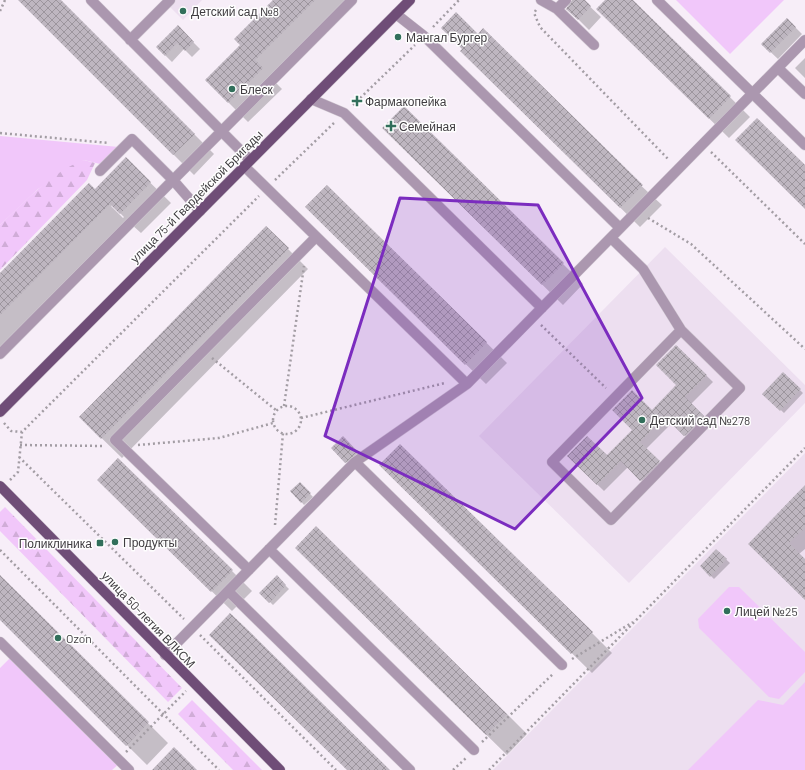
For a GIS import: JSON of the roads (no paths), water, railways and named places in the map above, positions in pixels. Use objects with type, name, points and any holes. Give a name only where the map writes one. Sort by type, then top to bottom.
[{"type":"main road","name":"улица 75-й Гвардейской Бригады","points":[[0,412],[410,0]]},
{"type":"main road","name":"улица 50-летия ВЛКСМ","points":[[0,486],[193,684],[280,770]]},
{"type":"lane","points":[[91,0],[222,131],[267,188],[464,382]]},
{"type":"lane","points":[[130,40],[170,0]]},
{"type":"lane","points":[[0,354],[352,0]]},
{"type":"lane","points":[[557,9],[566,0]]},
{"type":"lane","points":[[657,0],[805,145]]},
{"type":"lane","points":[[542,1],[557,9],[594,45]]},
{"type":"lane","points":[[396,14],[424,36],[620,228]]},
{"type":"lane","points":[[165,655],[355,462],[464,382],[533,317],[805,40]]},
{"type":"lane","points":[[778,68],[805,94]]},
{"type":"lane","points":[[311,99],[344,113],[542,308]]},
{"type":"lane","points":[[100,171],[132,139],[173,180],[200,211]]},
{"type":"lane","points":[[248,570],[115,440],[316,237]]},
{"type":"lane","points":[[611,238],[643,269],[681,330],[740,388],[611,520],[552,462],[681,330]]},
{"type":"lane","points":[[355,462],[562,666]]},
{"type":"lane","points":[[272,547],[474,750]]},
{"type":"lane","points":[[228,591],[410,770]]},
{"type":"lane","points":[[0,642],[129,770]]},
{"type":"place","name":"Детский сад №8","points":[[183,11]]},
{"type":"place","name":"Мангал Бургер","points":[[398,37]]},
{"type":"place","name":"Блеск","points":[[232,89]]},
{"type":"place","name":"Фармакопейка","points":[[357,101]]},
{"type":"place","name":"Семейная","points":[[391,126]]},
{"type":"place","name":"Детский сад №278","points":[[642,420]]},
{"type":"place","name":"Продукты","points":[[115,542]]},
{"type":"place","name":"Поликлиника","points":[[100,543]]},
{"type":"place","name":"Лицей №25","points":[[727,611]]},
{"type":"place","name":"Ozon","points":[[58,638]]}]
